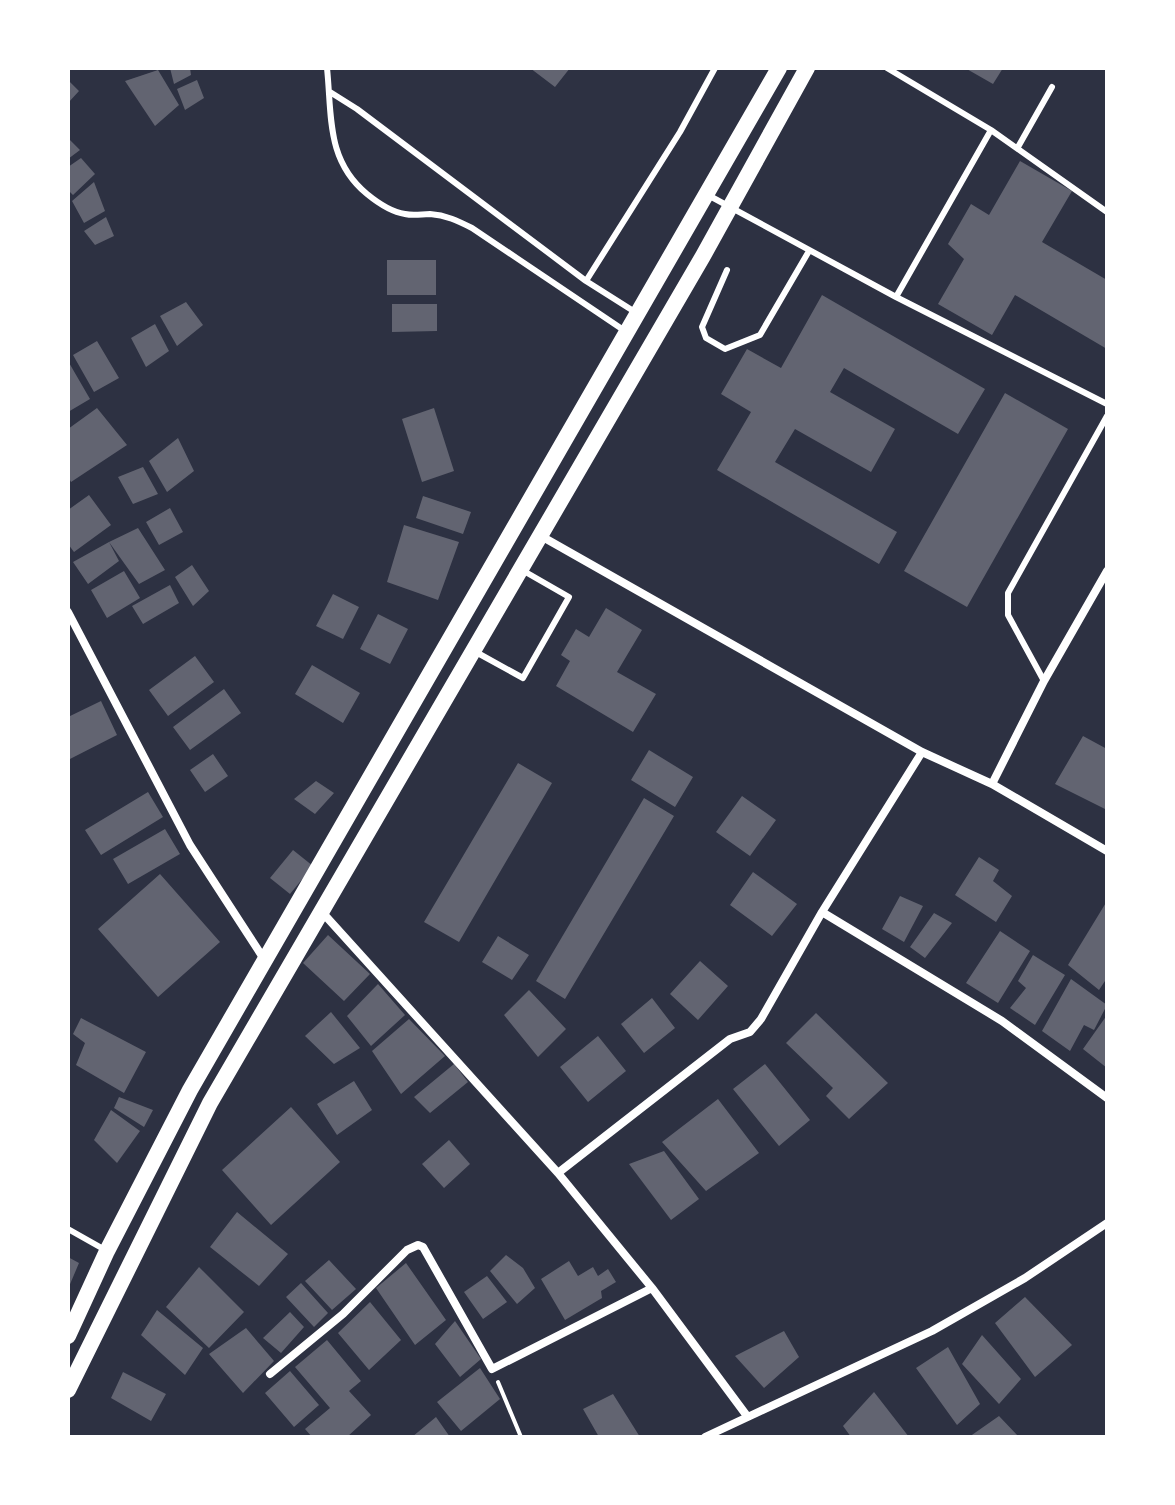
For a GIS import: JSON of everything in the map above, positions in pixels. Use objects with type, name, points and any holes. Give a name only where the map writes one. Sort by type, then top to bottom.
[{"type":"main road","points":[[68,1336],[107,1251],[190,1090],[779,68]]},
{"type":"main road","points":[[68,1390],[210,1103],[703,256],[807,68]]},
{"type":"main road","points":[[679,243],[703,256]]},
{"type":"street","points":[[541,536],[922,752],[992,784],[1107,851]]},
{"type":"street","points":[[992,784],[1044,681],[1107,571]]},
{"type":"street","points":[[68,612],[190,845],[266,961]]},
{"type":"street","points":[[558,1173],[730,1039],[750,1032],[761,1019],[822,912],[922,752]]},
{"type":"street","points":[[322,912],[558,1173],[652,1288],[747,1416]]},
{"type":"street","points":[[822,912],[1002,1021],[1107,1098]]},
{"type":"street","points":[[705,1437],[932,1331],[1025,1278],[1107,1223]]},
{"type":"street","points":[[270,1374],[343,1314],[407,1250],[418,1245],[423,1247],[492,1369],[652,1288]]},
{"type":"lane","points":[[327,68],[336,154],[360,188],[376,202],[407,215],[431,214],[452,218],[472,228],[628,333]]},
{"type":"lane","points":[[586,281],[680,132],[715,68]]},
{"type":"lane","points":[[887,68],[1018,147],[1107,212]]},
{"type":"lane","points":[[1018,147],[1052,87]]},
{"type":"lane","points":[[330,92],[586,281],[639,315]]},
{"type":"lane","points":[[896,297],[991,130]]},
{"type":"lane","points":[[706,194],[896,297],[1107,404]]},
{"type":"lane","points":[[727,270],[702,327],[706,338],[725,349],[760,335],[809,251]]},
{"type":"lane","points":[[1044,681],[1008,615],[1008,593],[1107,416]]},
{"type":"lane","points":[[474,651],[523,678],[569,597],[521,570]]},
{"type":"lane","points":[[68,1229],[107,1251]]},
{"type":"path","points":[[492,1369],[521,1437]]},
{"type":"building","points":[[170,68],[190,68],[191,75],[174,84]]},
{"type":"building","points":[[530,68],[570,68],[555,87]]},
{"type":"building","points":[[965,68],[1003,68],[993,84]]},
{"type":"building","points":[[158,70],[179,105],[155,126],[125,81]]},
{"type":"building","points":[[68,80],[79,91],[68,103]]},
{"type":"building","points":[[197,80],[204,98],[185,110],[177,89]]},
{"type":"building","points":[[68,138],[80,150],[68,159]]},
{"type":"building","points":[[81,158],[95,174],[73,195],[68,190],[68,167]]},
{"type":"building","points":[[1020,161],[1072,191],[1042,242],[1107,280],[1107,349],[1015,295],[992,335],[938,304],[964,259],[948,244],[971,204],[989,215]]},
{"type":"building","points":[[94,182],[105,211],[84,223],[72,201]]},
{"type":"building","points":[[106,217],[114,236],[95,245],[84,231]]},
{"type":"building","points":[[387,260],[436,260],[436,295],[387,295]]},
{"type":"building","points":[[822,295],[985,389],[958,434],[844,368],[830,392],[895,429],[871,472],[795,429],[775,462],[897,532],[879,564],[717,470],[751,412],[721,394],[747,349],[781,368]]},
{"type":"building","points":[[186,302],[203,325],[177,346],[160,316]]},
{"type":"building","points":[[392,304],[437,304],[437,331],[392,332]]},
{"type":"building","points":[[155,324],[169,351],[146,367],[131,338]]},
{"type":"building","points":[[97,341],[119,378],[94,392],[73,355]]},
{"type":"building","points":[[68,361],[90,399],[68,412]]},
{"type":"building","points":[[1005,393],[1068,429],[967,607],[904,571]]},
{"type":"building","points":[[97,408],[127,445],[71,482],[68,476],[68,429]]},
{"type":"building","points":[[434,408],[454,471],[422,482],[402,419]]},
{"type":"building","points":[[178,438],[194,471],[167,492],[149,461]]},
{"type":"building","points":[[143,467],[158,494],[133,504],[118,477]]},
{"type":"building","points":[[89,495],[111,525],[74,552],[68,544],[68,510]]},
{"type":"building","points":[[423,496],[471,512],[463,534],[416,518]]},
{"type":"building","points":[[170,508],[183,532],[159,545],[146,522]]},
{"type":"building","points":[[404,525],[459,542],[438,600],[387,582]]},
{"type":"building","points":[[138,528],[165,570],[139,584],[109,542]]},
{"type":"building","points":[[109,542],[119,561],[88,584],[73,562]]},
{"type":"building","points":[[192,565],[209,591],[193,606],[175,577]]},
{"type":"building","points":[[124,571],[140,598],[107,618],[91,590]]},
{"type":"building","points":[[170,585],[179,603],[143,624],[132,606]]},
{"type":"building","points":[[333,594],[359,607],[343,639],[316,626]]},
{"type":"building","points":[[606,608],[642,630],[617,672],[656,694],[633,732],[556,686],[570,661],[561,655],[576,629],[589,637]]},
{"type":"building","points":[[378,614],[408,629],[390,664],[360,649]]},
{"type":"building","points":[[195,656],[214,682],[168,716],[149,690]]},
{"type":"building","points":[[312,665],[360,693],[343,723],[295,694]]},
{"type":"building","points":[[224,689],[241,713],[190,750],[173,727]]},
{"type":"building","points":[[101,701],[117,735],[68,760],[68,717]]},
{"type":"building","points":[[1083,736],[1107,749],[1107,810],[1055,784]]},
{"type":"building","points":[[649,750],[693,777],[675,807],[631,780]]},
{"type":"building","points":[[213,754],[228,776],[205,792],[190,770]]},
{"type":"building","points":[[518,763],[552,783],[459,942],[424,922]]},
{"type":"building","points":[[316,781],[334,793],[315,814],[294,799]]},
{"type":"building","points":[[148,792],[163,817],[101,855],[85,830]]},
{"type":"building","points":[[742,796],[776,820],[750,856],[716,832]]},
{"type":"building","points":[[644,798],[674,816],[565,999],[536,981]]},
{"type":"building","points":[[165,829],[180,854],[128,884],[113,859]]},
{"type":"building","points":[[293,850],[313,866],[290,894],[270,878]]},
{"type":"building","points":[[979,857],[999,870],[993,881],[1012,896],[996,922],[955,895]]},
{"type":"building","points":[[753,872],[797,904],[772,936],[730,905]]},
{"type":"building","points":[[160,874],[220,942],[158,997],[98,929]]},
{"type":"building","points":[[900,896],[923,906],[904,942],[882,929]]},
{"type":"building","points":[[1107,901],[1107,978],[1099,990],[1068,965]]},
{"type":"building","points":[[934,913],[952,923],[925,958],[910,947]]},
{"type":"building","points":[[1000,931],[1030,951],[998,1003],[966,983]]},
{"type":"building","points":[[328,935],[370,974],[344,1001],[303,963]]},
{"type":"building","points":[[498,936],[529,955],[512,980],[482,962]]},
{"type":"building","points":[[1033,955],[1065,975],[1035,1025],[1010,1008],[1026,988],[1018,981]]},
{"type":"building","points":[[700,961],[728,986],[698,1020],[670,994]]},
{"type":"building","points":[[1071,979],[1107,1005],[1094,1030],[1084,1025],[1070,1051],[1042,1031]]},
{"type":"building","points":[[378,984],[405,1015],[371,1046],[347,1016]]},
{"type":"building","points":[[529,990],[566,1029],[538,1057],[504,1015]]},
{"type":"building","points":[[652,998],[675,1028],[644,1053],[621,1024]]},
{"type":"building","points":[[331,1012],[360,1048],[334,1064],[305,1036]]},
{"type":"building","points":[[816,1013],[888,1083],[849,1119],[826,1096],[833,1088],[786,1043]]},
{"type":"building","points":[[1107,1015],[1107,1068],[1083,1049]]},
{"type":"building","points":[[81,1018],[146,1052],[124,1093],[76,1065],[85,1043],[73,1034]]},
{"type":"building","points":[[409,1019],[445,1056],[401,1094],[372,1051]]},
{"type":"building","points":[[598,1036],[626,1071],[588,1102],[560,1067]]},
{"type":"building","points":[[454,1064],[468,1082],[430,1113],[414,1097]]},
{"type":"building","points":[[765,1064],[810,1120],[779,1146],[733,1089]]},
{"type":"building","points":[[354,1081],[372,1110],[337,1135],[317,1104]]},
{"type":"building","points":[[119,1097],[153,1110],[144,1127],[114,1108]]},
{"type":"building","points":[[718,1099],[759,1153],[706,1191],[662,1142]]},
{"type":"building","points":[[291,1107],[340,1162],[271,1225],[222,1170]]},
{"type":"building","points":[[111,1110],[140,1131],[117,1163],[94,1140]]},
{"type":"building","points":[[449,1140],[470,1164],[444,1188],[422,1164]]},
{"type":"building","points":[[664,1151],[699,1199],[671,1220],[629,1164]]},
{"type":"building","points":[[237,1212],[288,1254],[259,1286],[210,1247]]},
{"type":"building","points":[[506,1255],[523,1268],[535,1288],[517,1304],[490,1271]]},
{"type":"building","points":[[68,1257],[79,1263],[68,1289]]},
{"type":"building","points":[[329,1260],[356,1289],[332,1310],[305,1281]]},
{"type":"building","points":[[569,1261],[578,1276],[593,1267],[598,1276],[608,1269],[616,1282],[601,1291],[602,1298],[565,1320],[541,1279]]},
{"type":"building","points":[[406,1263],[446,1320],[415,1345],[376,1288]]},
{"type":"building","points":[[199,1267],[244,1312],[209,1348],[166,1307]]},
{"type":"building","points":[[487,1276],[507,1302],[483,1319],[464,1292]]},
{"type":"building","points":[[301,1283],[328,1313],[314,1327],[286,1297]]},
{"type":"building","points":[[1025,1297],[1072,1345],[1035,1377],[995,1323]]},
{"type":"building","points":[[370,1302],[401,1340],[369,1370],[338,1333]]},
{"type":"building","points":[[157,1310],[203,1348],[185,1375],[141,1335]]},
{"type":"building","points":[[290,1312],[304,1327],[281,1353],[263,1338]]},
{"type":"building","points":[[455,1321],[481,1359],[460,1377],[435,1344]]},
{"type":"building","points":[[246,1328],[274,1361],[243,1393],[209,1354]]},
{"type":"building","points":[[784,1331],[799,1357],[764,1388],[735,1356]]},
{"type":"building","points":[[982,1335],[1021,1379],[999,1404],[962,1364]]},
{"type":"building","points":[[327,1340],[361,1381],[349,1391],[371,1415],[347,1437],[312,1437],[305,1429],[330,1408],[295,1367]]},
{"type":"building","points":[[948,1347],[980,1404],[957,1425],[916,1368]]},
{"type":"building","points":[[480,1368],[500,1399],[461,1431],[437,1402]]},
{"type":"building","points":[[290,1371],[319,1405],[294,1427],[265,1393]]},
{"type":"building","points":[[123,1372],[166,1394],[151,1421],[111,1398]]},
{"type":"building","points":[[874,1392],[909,1437],[851,1437],[843,1426]]},
{"type":"building","points":[[613,1394],[640,1437],[599,1437],[583,1409]]},
{"type":"building","points":[[999,1416],[1019,1437],[969,1437]]},
{"type":"building","points":[[436,1417],[450,1437],[412,1437]]}]
